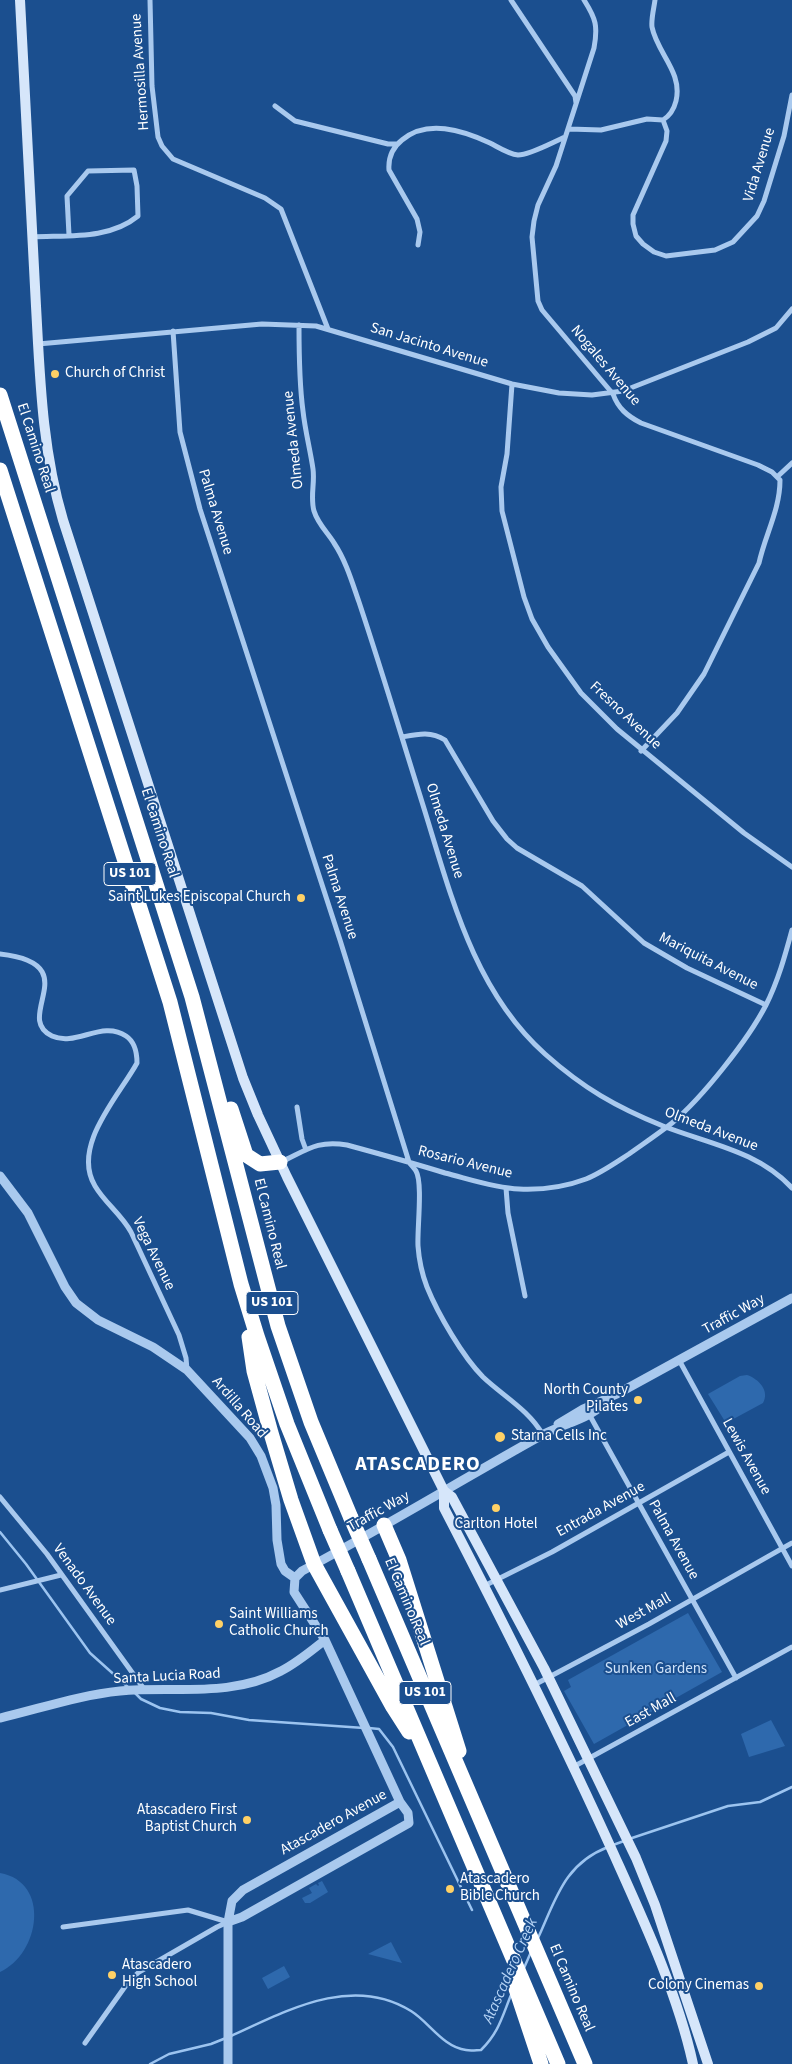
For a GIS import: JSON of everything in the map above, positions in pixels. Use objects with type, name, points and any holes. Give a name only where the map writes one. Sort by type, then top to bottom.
[{"type":"highway","name":"El Camino Real","points":[[0,396],[169,919],[215,1082],[278,1326],[311,1422],[585,2064]]},
{"type":"highway","name":"US 101","points":[[0,470],[170,1002],[241,1284],[269,1376],[286,1424],[431,1766],[517,1976],[558,2064]]},
{"type":"highway","points":[[215,1082],[229,1102],[246,1155],[260,1164],[280,1162]]},
{"type":"highway","points":[[241,1284],[254,1371],[280,1466],[314,1564],[393,1707],[431,1766]]},
{"type":"highway","points":[[384,1525],[402,1569],[483,1826]]},
{"type":"highway","points":[[517,1976],[541,2064]]},
{"type":"main road","name":"El Camino Real","points":[[20,0],[38,344],[50,470],[60,512],[243,1078],[280,1162],[444,1492],[444,1508],[595,1812],[660,1961],[693,2064]]},
{"type":"main road","name":"El Camino Real","points":[[444,1492],[452,1497],[549,1678],[627,1840],[655,1905],[708,2064]]},
{"type":"street","name":"Hermosilla Avenue","points":[[150,0],[152,86],[158,137],[162,146],[173,159],[265,198],[281,209],[328,329]]},
{"type":"street","points":[[512,0],[575,96],[576,106]]},
{"type":"street","name":"Nogales Avenue","points":[[584,0],[592,12],[597,30],[594,48],[569,129],[556,166],[538,204],[534,221],[532,237],[538,301],[554,326],[613,394],[620,408],[633,419],[758,465],[777,477]]},
{"type":"street","points":[[569,129],[601,130],[647,119],[664,120],[668,117],[674,106],[678,90],[669,63],[652,27],[655,0]]},
{"type":"street","name":"Vida Avenue","points":[[664,120],[666,131],[665,144],[633,215],[636,236],[654,252],[671,256],[715,250],[734,242],[760,212],[784,136],[792,95]]},
{"type":"street","points":[[275,106],[296,120],[388,144],[397,144]]},
{"type":"street","points":[[418,245],[420,232],[417,219],[389,170],[392,151],[407,136],[420,128],[440,128],[475,136],[518,155],[565,137]]},
{"type":"street","points":[[32,237],[100,234],[133,220],[138,216],[134,170],[88,171],[67,196],[69,235]]},
{"type":"street","name":"San Jacinto Avenue","points":[[38,344],[262,324],[299,325],[328,329],[512,384],[576,395],[613,394],[656,380],[764,335],[776,328],[792,309]]},
{"type":"street","name":"Olmeda Avenue","points":[[299,325],[300,381],[313,472],[313,510],[335,544],[348,570],[455,909],[488,983],[524,1031],[541,1050],[587,1088],[612,1104],[666,1127],[749,1156],[770,1168],[792,1188]]},
{"type":"street","name":"Palma Avenue","points":[[173,331],[180,432],[200,509],[343,950],[409,1162],[417,1172],[419,1258],[428,1288],[456,1342],[473,1365],[493,1386],[534,1421],[543,1435]]},
{"type":"street","name":"Fresno Avenue","points":[[512,384],[507,454],[501,487],[502,511],[516,572],[532,619],[564,670],[602,715],[641,750],[744,833],[792,867]]},
{"type":"street","points":[[641,750],[678,713],[704,674],[759,563],[762,547],[780,496],[780,480],[777,477],[792,463]]},
{"type":"street","name":"Mariquita Avenue","points":[[402,737],[429,734],[437,735],[446,740],[493,821],[517,848],[582,886],[644,943],[701,975],[766,1005]]},
{"type":"street","name":"Rosario Avenue","points":[[280,1162],[323,1143],[335,1143],[506,1188],[546,1188],[567,1185],[588,1178],[615,1163],[666,1127],[698,1097],[720,1071],[742,1043],[766,1005],[777,983],[792,930]]},
{"type":"street","name":"Vega Avenue","points":[[0,954],[33,962],[44,974],[46,980],[39,1018],[40,1024],[50,1035],[65,1038],[110,1030],[129,1038],[136,1049],[137,1063],[105,1113],[94,1138],[89,1159],[90,1174],[96,1188],[122,1217],[131,1232],[178,1335],[186,1358],[187,1370]]},
{"type":"street","points":[[297,1107],[302,1139],[306,1150]]},
{"type":"street","name":"Ardilla Road","points":[[0,1176],[28,1213],[65,1287],[76,1303],[98,1320],[153,1347],[187,1370],[243,1430],[261,1456],[273,1488],[281,1564],[285,1571],[295,1578],[294,1592],[325,1640],[400,1802]]},
{"type":"street","points":[[506,1188],[508,1213],[525,1296]]},
{"type":"street","name":"Traffic Way","points":[[555,1428],[563,1427],[589,1414],[609,1398],[792,1298]]},
{"type":"street","name":"Lewis Avenue","points":[[679,1360],[792,1566]]},
{"type":"street","name":"Traffic Way","points":[[295,1578],[314,1564],[555,1428],[560,1422],[583,1408],[604,1398],[609,1398]]},
{"type":"street","name":"Palma Avenue","points":[[589,1414],[736,1678]]},
{"type":"street","name":"Entrada Avenue","points":[[483,1586],[552,1552],[729,1452]]},
{"type":"street","name":"Venado Avenue","points":[[0,1496],[61,1574],[145,1690]]},
{"type":"street","name":"West Mall","points":[[533,1685],[692,1600],[792,1543]]},
{"type":"street","points":[[0,1590],[61,1574]]},
{"type":"street","name":"Santa Lucia Road","points":[[0,1718],[100,1694],[145,1690],[213,1690],[255,1682],[291,1665],[325,1640]]},
{"type":"street","name":"East Mall","points":[[574,1767],[792,1647]]},
{"type":"street","name":"Atascadero Avenue","points":[[228,1922],[242,1918],[409,1823],[408,1813],[400,1802],[243,1890],[232,1900],[228,1922],[228,2064]]},
{"type":"street","points":[[64,1927],[188,1910],[228,1922]]},
{"type":"street","points":[[86,2043],[124,1985],[139,1972],[216,1927],[228,1922]]},
{"type":"green space","points":[[747,1375],[756,1379],[762,1386],[765,1399],[763,1403],[726,1423],[708,1394],[740,1376]]},
{"type":"green space","name":"Sunken Gardens","points":[[688,1613],[722,1672],[594,1744],[564,1691],[571,1687],[568,1680]]},
{"type":"green space","points":[[771,1720],[785,1746],[749,1757],[741,1734]]},
{"type":"green space","points":[[0,1873],[16,1879],[27,1890],[33,1904],[34,1919],[31,1935],[24,1950],[14,1963],[0,1972]]},
{"type":"green space","points":[[322,1881],[328,1892],[310,1903],[305,1903],[302,1898],[312,1893],[309,1888],[316,1884],[318,1886],[318,1883]]},
{"type":"green space","points":[[391,1942],[402,1963],[368,1954]]},
{"type":"green space","points":[[284,1966],[290,1977],[268,1989],[262,1978]]},
{"type":"waterway","points":[[0,1532],[26,1564],[90,1653],[129,1688]]},
{"type":"waterway","points":[[135,1693],[141,1699],[160,1708],[180,1712],[211,1713],[249,1720],[364,1728]]},
{"type":"waterway","points":[[369,1728],[379,1729],[393,1747],[472,1910]]},
{"type":"waterway","name":"Atascadero Creek","points":[[629,1839],[728,1806],[760,1802],[792,1787]]},
{"type":"waterway","name":"Atascadero Creek","points":[[613,1845],[624,1841]]},
{"type":"waterway","name":"Atascadero Creek","points":[[538,1938],[556,1897],[571,1873],[593,1854],[608,1847]]},
{"type":"waterway","name":"Atascadero Creek","points":[[524,1968],[531,1952]]},
{"type":"waterway","name":"Atascadero Creek","points":[[231,2036],[274,2016],[320,2000],[343,1996],[366,1996],[389,2000],[411,2011],[443,2039],[458,2048],[481,2050],[496,2030],[511,1995]]},
{"type":"waterway","name":"Atascadero Creek","points":[[150,2064],[169,2054],[211,2044],[226,2038]]},
{"type":"place","name":"Church of Christ","points":[[55,374]]},
{"type":"place","name":"Saint Lukes Episcopal Church","points":[[301,898]]},
{"type":"place","name":"North County Pilates","points":[[638,1400]]},
{"type":"place","name":"Starna Cells Inc","points":[[500,1437]]},
{"type":"place","name":"Carlton Hotel","points":[[496,1508]]},
{"type":"place","name":"Saint Williams Catholic Church","points":[[219,1624]]},
{"type":"place","name":"Atascadero First Baptist Church","points":[[247,1820]]},
{"type":"place","name":"Atascadero Bible Church","points":[[450,1889]]},
{"type":"place","name":"Atascadero High School","points":[[112,1975]]},
{"type":"place","name":"Colony Cinemas","points":[[759,1986]]},
{"type":"district","name":"ATASCADERO","points":[[418,1466]]}]
